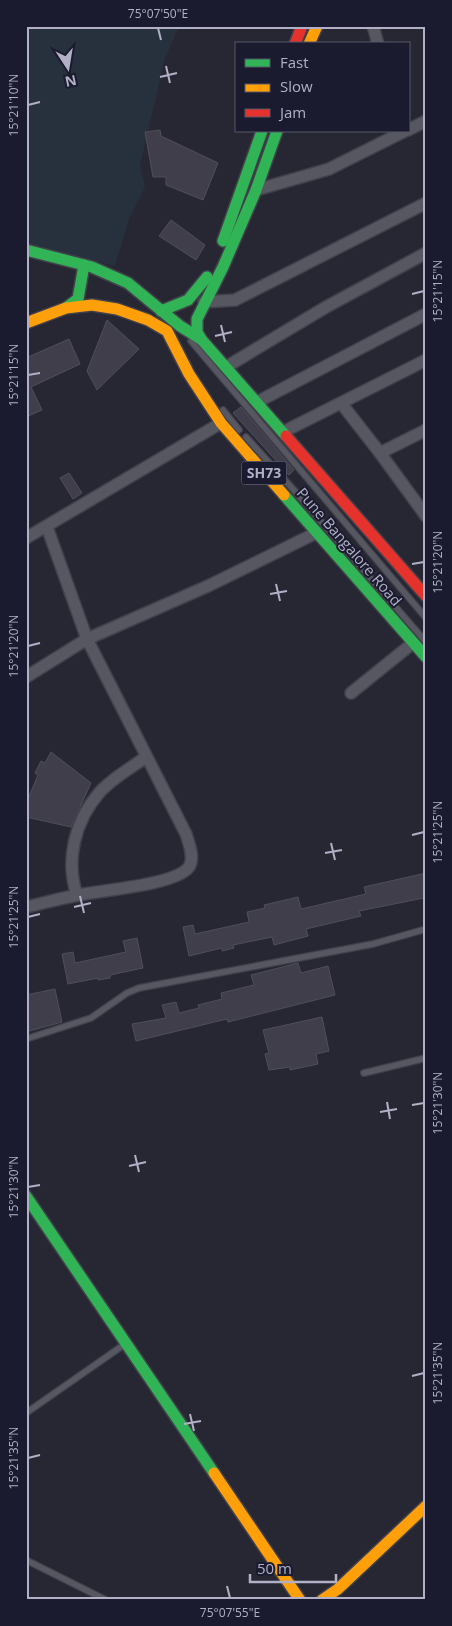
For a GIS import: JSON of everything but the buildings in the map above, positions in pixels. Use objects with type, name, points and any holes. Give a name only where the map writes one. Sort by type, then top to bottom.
[{"type":"main road","points":[[296,42],[302,26]]},
{"type":"main road","points":[[311,42],[317,26]]},
{"type":"main road","points":[[201,339],[196,326],[207,287],[262,132]]},
{"type":"main road","points":[[66,308],[92,305],[117,309],[148,320],[167,331],[180,328],[207,287],[224,267],[256,190],[277,132]]},
{"type":"main road","name":"SH73","points":[[26,250],[84,265]]},
{"type":"main road","points":[[26,324],[66,308],[78,299],[84,265]]},
{"type":"main road","name":"Pune Bangalore Road","points":[[84,265],[128,283],[180,328],[201,339],[426,596]]},
{"type":"main road","points":[[161,311],[189,301],[207,287]]},
{"type":"main road","name":"Pune Bangalore Road","points":[[167,331],[189,374],[221,423],[426,657]]},
{"type":"main road","points":[[26,1196],[300,1600]]},
{"type":"main road","points":[[322,1600],[338,1588],[426,1506]]},
{"type":"street","points":[[373,26],[377,42]]},
{"type":"street","points":[[410,127],[426,121]]},
{"type":"street","points":[[256,190],[329,169],[400,132]]},
{"type":"street","points":[[204,302],[235,300],[426,203]]},
{"type":"street","points":[[226,367],[326,306],[426,253]]},
{"type":"street","points":[[257,402],[426,314]]},
{"type":"street","points":[[283,432],[426,360]]},
{"type":"street","points":[[341,403],[426,516]]},
{"type":"street","points":[[26,538],[221,423]]},
{"type":"street","points":[[380,453],[426,430]]},
{"type":"street","points":[[26,907],[77,895],[163,881],[180,876],[190,867],[192,854],[186,834],[87,639],[47,527]]},
{"type":"street","points":[[26,677],[87,639],[193,593],[316,533]]},
{"type":"street","points":[[351,693],[413,643]]},
{"type":"street","points":[[77,895],[72,879],[71,864],[73,844],[82,822],[99,792],[146,757]]},
{"type":"lane","points":[[180,328],[224,383],[426,618]]},
{"type":"lane","points":[[167,331],[196,371]]},
{"type":"lane","points":[[218,403],[240,432],[293,489],[426,642]]},
{"type":"lane","points":[[26,1039],[91,1018],[139,988],[372,944],[426,929]]},
{"type":"lane","points":[[364,1073],[426,1058]]},
{"type":"lane","points":[[26,1413],[126,1344]]},
{"type":"lane","points":[[26,1560],[101,1599]]},
{"type":"shaded area","points":[[26,26],[179,26],[165,59],[140,165],[145,187],[129,219],[115,266],[26,244]]},
{"type":"traffic: fast","points":[[223,241],[262,132]]},
{"type":"traffic: fast","points":[[201,339],[197,332],[197,319],[223,267],[256,190],[277,132]]},
{"type":"traffic: fast","points":[[26,250],[92,267],[128,283],[180,326],[201,339],[286,436]]},
{"type":"traffic: fast","points":[[66,308],[78,299],[84,265]]},
{"type":"traffic: fast","points":[[161,311],[188,300],[207,277]]},
{"type":"traffic: fast","points":[[284,495],[426,657]]},
{"type":"traffic: fast","points":[[26,1196],[214,1473]]},
{"type":"traffic: slow","points":[[310,42],[317,26]]},
{"type":"traffic: slow","points":[[26,323],[66,308],[92,305],[117,309],[148,320],[167,331],[189,374],[221,423],[284,495]]},
{"type":"traffic: slow","points":[[214,1473],[300,1600]]},
{"type":"traffic: slow","points":[[322,1600],[338,1589],[426,1506]]},
{"type":"traffic: jam","points":[[296,42],[302,26]]},
{"type":"traffic: jam","points":[[286,436],[426,596]]}]
